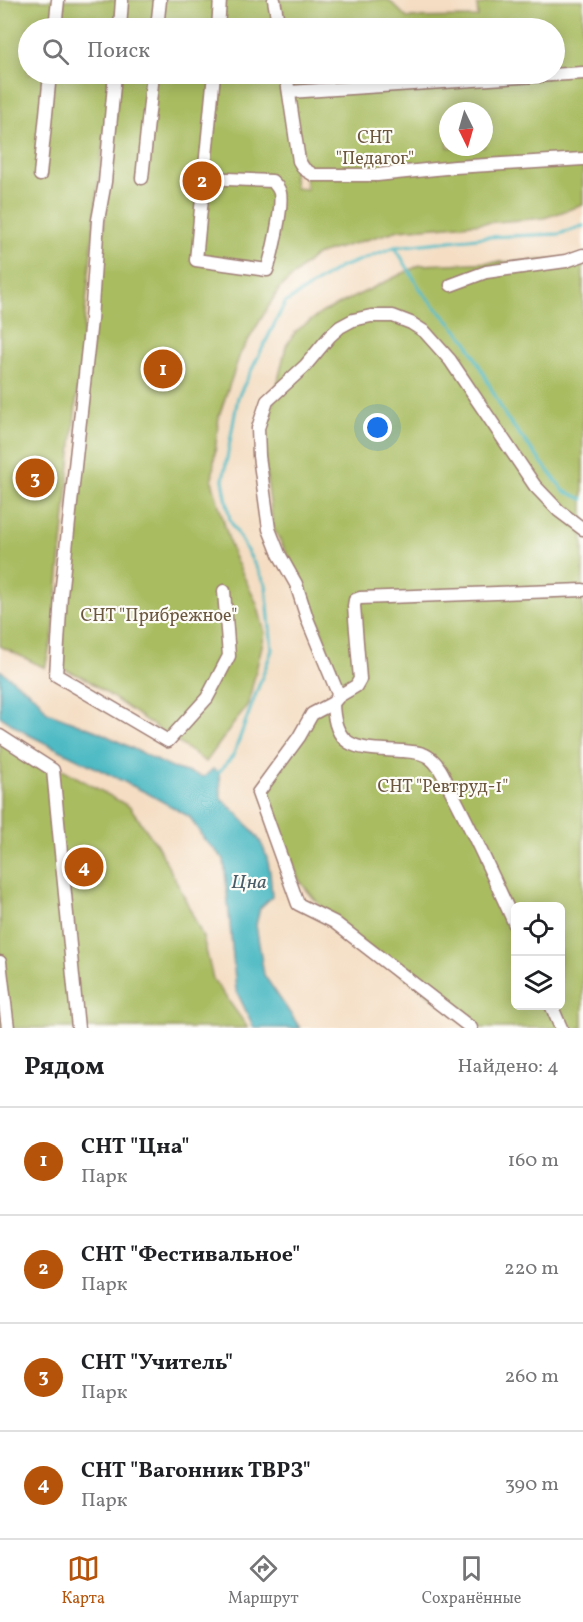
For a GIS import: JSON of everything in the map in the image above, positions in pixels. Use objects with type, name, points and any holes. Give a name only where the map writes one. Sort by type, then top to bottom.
[{"type":"street","points":[[56,18],[58,0]]},
{"type":"street","points":[[121,18],[122,0]]},
{"type":"street","points":[[159,18],[160,0]]},
{"type":"street","points":[[219,18],[220,0]]},
{"type":"street","points":[[274,0],[277,18]]},
{"type":"street","points":[[565,74],[583,73]]},
{"type":"street","points":[[40,176],[49,84]]},
{"type":"street","points":[[114,84],[105,182],[98,220],[91,320],[62,583],[56,675],[168,741],[207,698],[229,656],[224,591]]},
{"type":"street","points":[[142,178],[152,84]]},
{"type":"street","points":[[204,178],[272,181],[278,187],[281,196],[273,255],[267,270],[196,260],[213,84]]},
{"type":"street","points":[[288,84],[299,161],[304,169],[314,175],[377,175],[454,167],[583,159]]},
{"type":"street","points":[[289,92],[413,84]]},
{"type":"street","points":[[451,285],[486,272],[566,261],[583,255]]},
{"type":"street","points":[[511,916],[437,764],[418,752],[367,748],[346,742],[339,735],[334,715],[336,699],[296,585],[279,554],[270,529],[259,456],[258,429],[267,401],[305,366],[340,327],[353,320],[371,316],[393,316],[411,323],[425,332],[450,360],[507,440],[536,486],[560,511],[583,529]]},
{"type":"street","points":[[471,1028],[334,922],[298,904],[258,793],[299,737],[312,714],[356,686],[360,679],[355,600],[583,590]]},
{"type":"street","points":[[0,736],[52,770],[78,1028]]},
{"type":"street","points":[[0,962],[8,1028]]},
{"type":"street","points":[[554,1010],[561,1028]]},
{"type":"green space","points":[[0,0],[119,0],[117,18],[18,18],[18,84],[111,84],[98,183],[53,634],[45,668],[0,646]]},
{"type":"green space","points":[[128,0],[272,0],[275,18],[126,18]]},
{"type":"green space","points":[[279,0],[389,0],[407,18],[282,18]]},
{"type":"green space","points":[[500,0],[583,0],[583,205],[544,218],[399,230],[316,255],[279,289],[240,354],[219,416],[212,481],[233,554],[257,604],[265,633],[248,704],[206,762],[83,677],[58,667],[119,84],[284,84],[295,188],[307,189],[291,84],[565,84],[565,18],[407,18],[478,17],[477,5]]},
{"type":"green space","name":"СНТ \"Ревтруд-1\"","points":[[583,256],[583,1028],[471,1028],[329,917],[299,880],[267,800],[269,784],[305,718],[341,691],[313,605],[273,527],[263,446],[286,346],[296,331],[323,312],[420,265],[553,260]]},
{"type":"green space","points":[[0,734],[130,807],[157,845],[180,888],[203,937],[213,979],[248,1028],[0,1028]]},
{"type":"water","name":"Цна","points":[[0,670],[38,699],[47,712],[99,732],[172,768],[204,777],[213,769],[218,772],[221,799],[255,834],[267,857],[272,897],[260,908],[256,925],[264,975],[300,1028],[254,1028],[236,990],[224,859],[204,839],[190,817],[149,794],[27,734],[0,716]]},
{"type":"waterway","points":[[218,773],[233,756],[272,650],[266,585],[230,520],[223,480],[238,397],[285,303],[339,268],[395,247],[486,237],[559,234],[583,226]]},
{"type":"waterway","points":[[395,247],[422,292],[466,340],[506,417],[564,491],[583,499]]},
{"type":"place","name":"СНТ \"Фестивальное\"","points":[[202,181]]},
{"type":"place","name":"СНТ \"Цна\"","points":[[163,369]]},
{"type":"place","name":"СНТ \"Учитель\"","points":[[35,478]]},
{"type":"place","name":"СНТ \"Вагонник ТВРЗ\"","points":[[84,867]]},
{"type":"park label","name":"СНТ \"Педагог\"","points":[[375,148]]},
{"type":"park label","name":"СНТ \"Прибрежное\"","points":[[159,616]]}]
